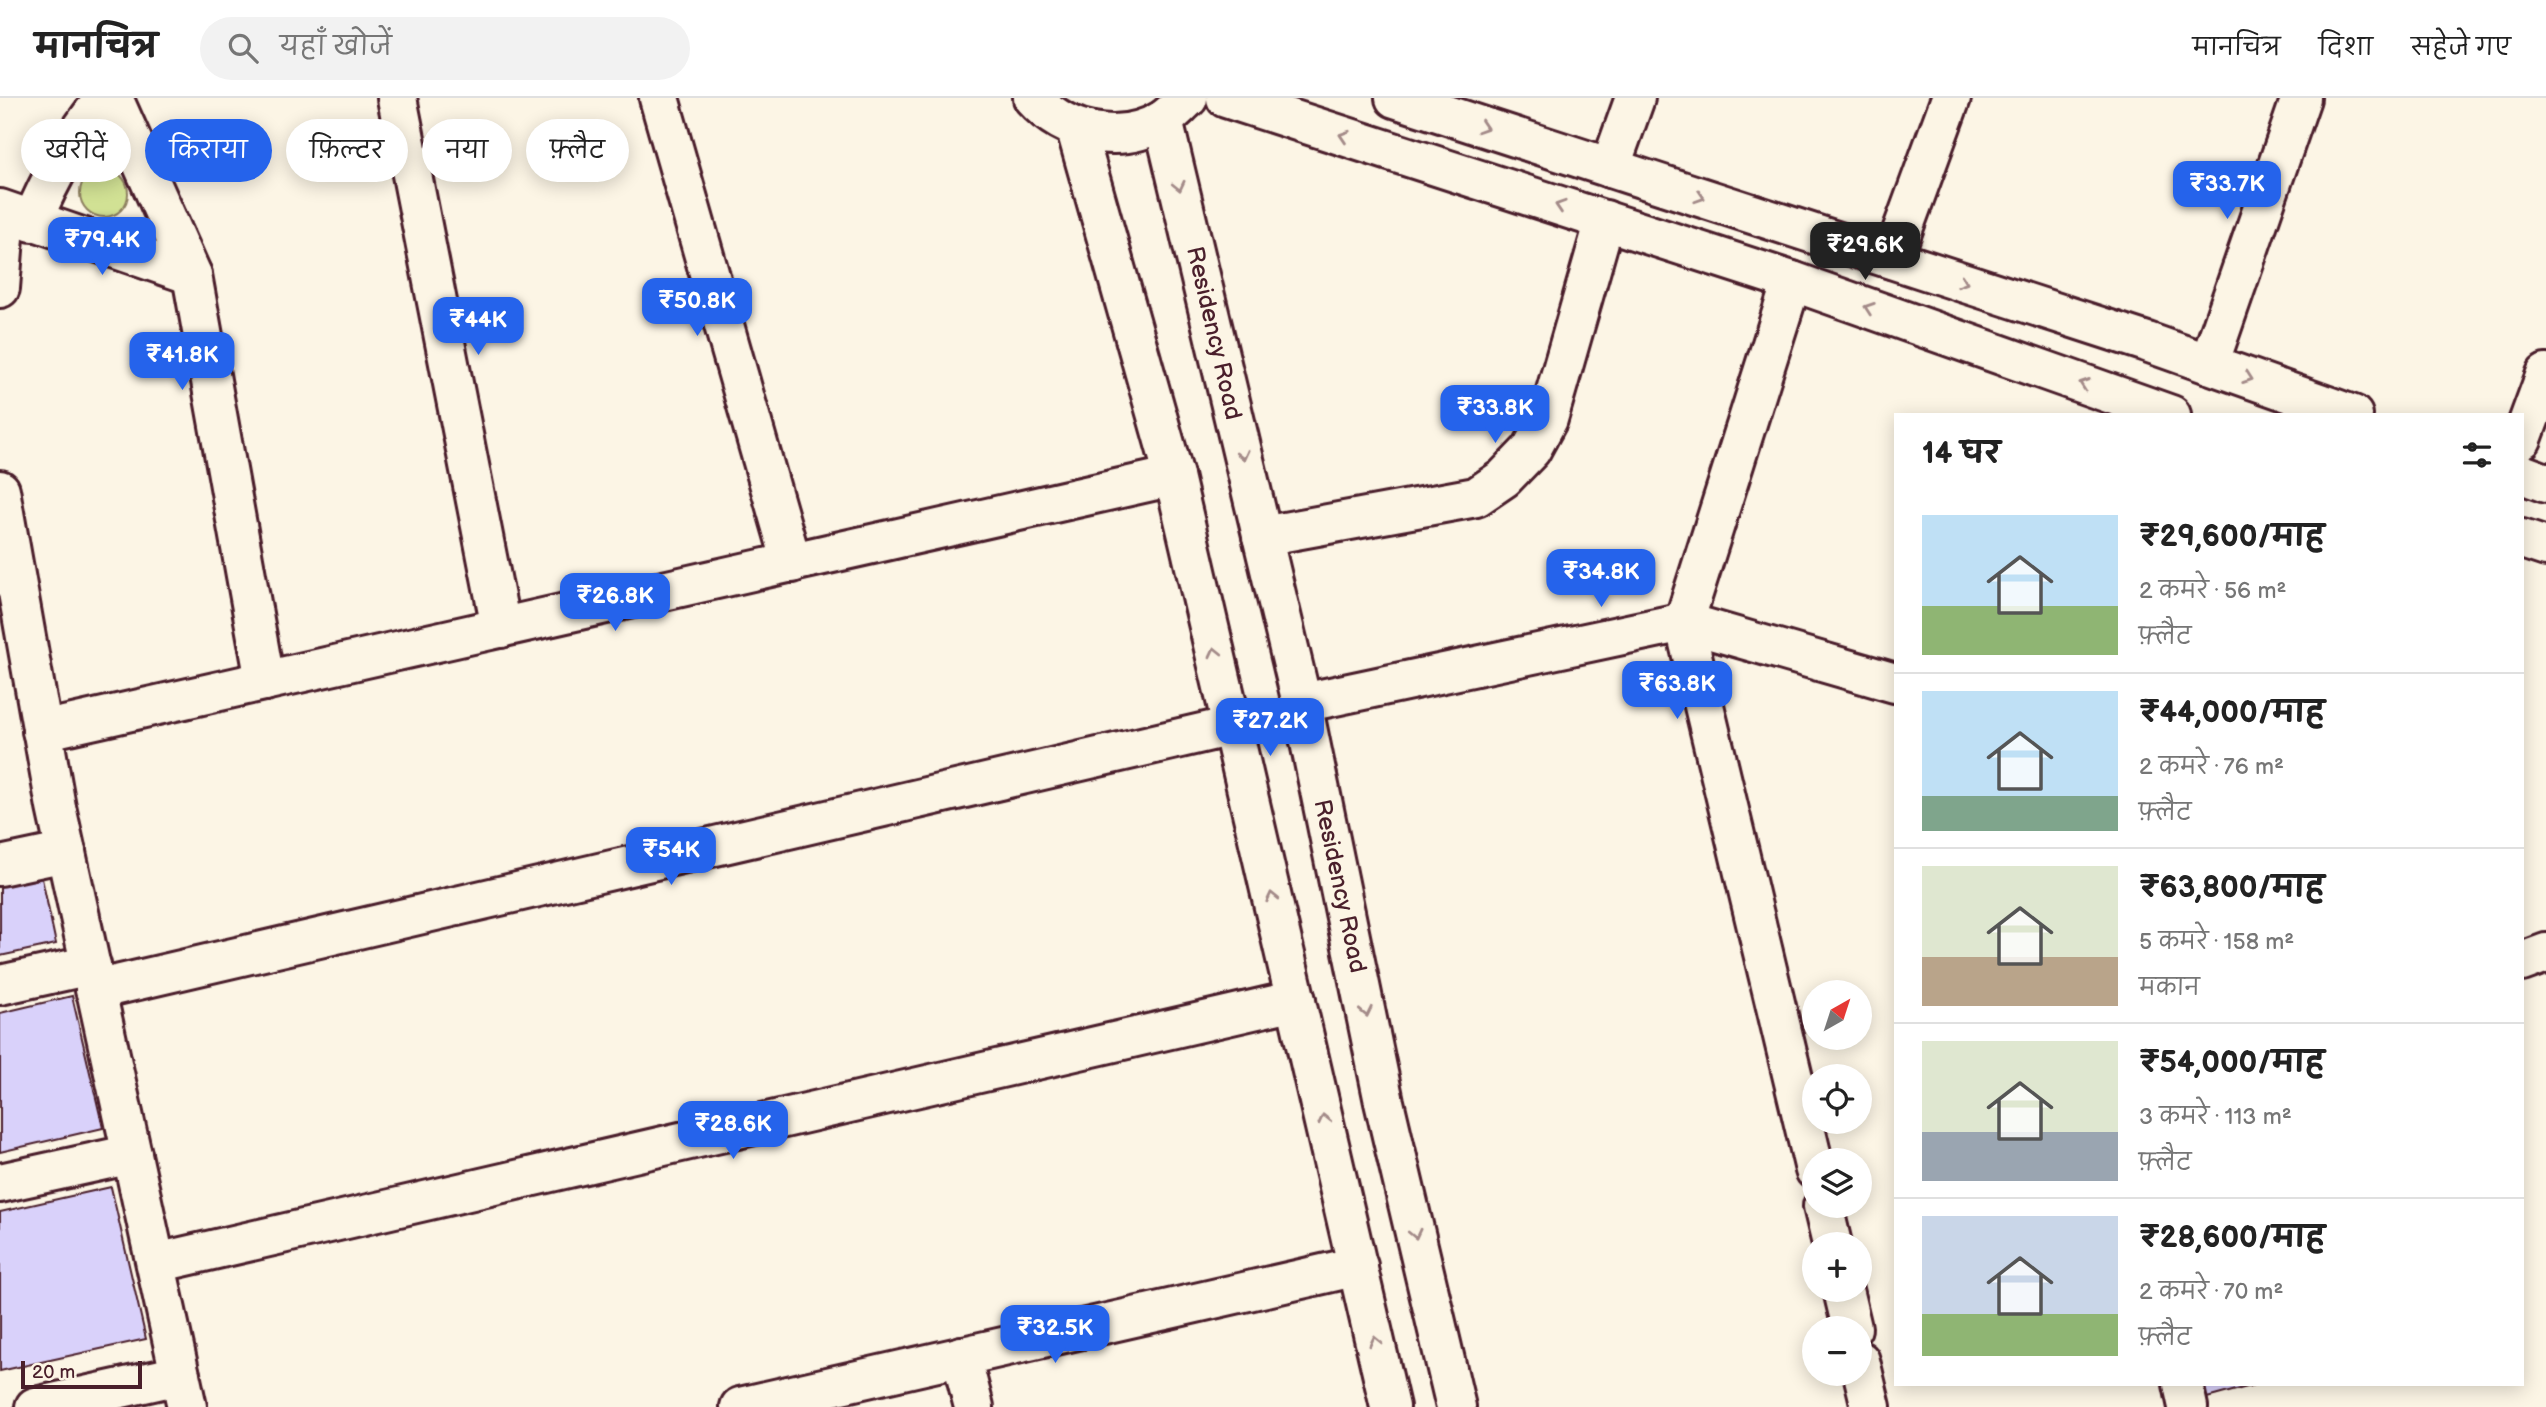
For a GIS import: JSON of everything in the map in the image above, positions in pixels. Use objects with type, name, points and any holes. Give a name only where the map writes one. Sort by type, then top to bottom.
[{"type":"street","points":[[0,288],[13,214],[47,186],[79,131],[105,98]]},
{"type":"street","points":[[113,98],[192,275],[265,681]]},
{"type":"street","points":[[397,98],[501,628]]},
{"type":"street","points":[[659,98],[792,563]]},
{"type":"street","points":[[1033,98],[1045,112],[1076,129],[1105,134],[1135,131],[1176,109]]},
{"type":"street","points":[[1226,98],[1792,281],[2165,413]]},
{"type":"street","points":[[1395,98],[1892,259],[2347,413]]},
{"type":"street","points":[[1610,168],[1635,98]]},
{"type":"street","points":[[1892,259],[1951,98]]},
{"type":"street","points":[[2209,364],[2301,98]]},
{"type":"street","name":"Residency Road","points":[[1176,109],[1262,536],[1302,703],[1384,1102],[1456,1407]]},
{"type":"street","points":[[1076,129],[1174,476],[1390,1407]]},
{"type":"street","points":[[13,214],[192,275]]},
{"type":"street","points":[[1262,536],[1476,497],[1504,478],[1531,450],[1548,419],[1605,220]]},
{"type":"street","points":[[1792,281],[1684,622],[1810,1148]]},
{"type":"street","points":[[2524,434],[2546,374]]},
{"type":"street","points":[[2524,475],[2546,483]]},
{"type":"street","points":[[42,731],[1174,476]]},
{"type":"street","points":[[0,490],[66,852],[184,1391],[35,1407]]},
{"type":"street","points":[[2524,540],[2546,547]]},
{"type":"street","points":[[1302,703],[1684,622],[1894,683]]},
{"type":"street","points":[[0,985],[93,977],[1232,726]]},
{"type":"street","points":[[0,866],[66,852]]},
{"type":"street","points":[[2524,961],[2546,953]]},
{"type":"street","points":[[156,1263],[1296,1000]]},
{"type":"street","points":[[0,1183],[132,1154]]},
{"type":"street","points":[[740,1407],[1358,1266]]},
{"type":"street","points":[[961,1356],[974,1407]]},
{"type":"street","points":[[1866,1386],[1871,1407]]},
{"type":"street","points":[[2183,1386],[2188,1407]]},
{"type":"green space","points":[[83,182],[126,184],[126,202],[121,210],[113,215],[95,215],[87,210],[82,202],[80,193]]},
{"type":"building","points":[[40,869],[56,944],[0,956],[0,878]]},
{"type":"building","points":[[72,996],[103,1128],[0,1152],[0,1013]]},
{"type":"building","points":[[111,1187],[146,1339],[0,1371],[0,1212]]},
{"type":"building","points":[[2192,1386],[2251,1386],[2196,1401]]}]
